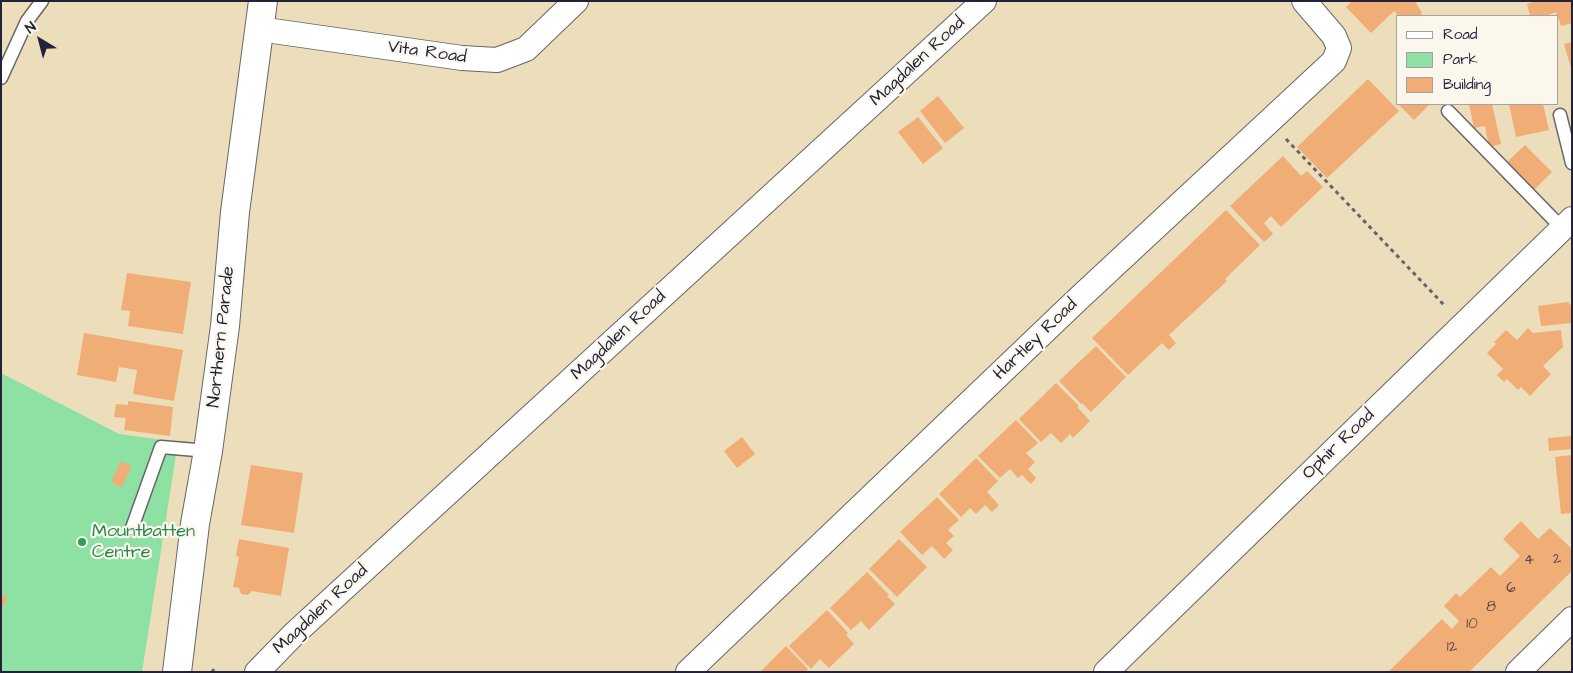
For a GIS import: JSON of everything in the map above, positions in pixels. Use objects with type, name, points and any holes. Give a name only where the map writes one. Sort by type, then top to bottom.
[{"type":"main road","name":"Northern Parade","points":[[177,672],[195,524],[208,452],[225,326],[235,212],[263,1]]},
{"type":"street","name":"Vita Road","points":[[259,29],[462,58],[497,60],[526,49],[576,1]]},
{"type":"street","name":"Magdalen Road","points":[[257,672],[294,634],[984,1]]},
{"type":"street","name":"Hartley Road","points":[[688,672],[1076,301],[1334,61],[1339,48],[1334,36],[1304,1]]},
{"type":"street","name":"Ophir Road","points":[[1106,672],[1567,224]]},
{"type":"street","points":[[1518,672],[1572,619]]},
{"type":"lane","points":[[1,78],[27,21],[42,1]]},
{"type":"lane","points":[[1448,110],[1567,224]]},
{"type":"lane","points":[[1560,115],[1572,163]]},
{"type":"lane","points":[[132,528],[161,447],[208,452]]},
{"type":"path","points":[[1284,137],[1450,311]]},
{"type":"green space","name":"Mountbatten Centre","points":[[1,373],[119,434],[178,442],[142,672],[1,672]]},
{"type":"building","points":[[1352,1],[1415,1],[1422,13],[1421,15],[1398,15],[1394,11],[1371,33],[1346,7]]},
{"type":"building","points":[[1536,1],[1572,1],[1572,23],[1561,26],[1556,12],[1548,15],[1530,15],[1527,4]]},
{"type":"building","points":[[1572,42],[1572,68],[1571,68],[1564,44]]},
{"type":"building","points":[[1368,79],[1399,111],[1327,178],[1297,147]]},
{"type":"building","points":[[938,96],[964,128],[945,143],[920,111]]},
{"type":"building","points":[[1399,105],[1429,105],[1414,120]]},
{"type":"building","points":[[1469,105],[1492,105],[1501,144],[1489,147],[1485,126],[1474,128]]},
{"type":"building","points":[[1509,105],[1543,105],[1549,130],[1516,137]]},
{"type":"building","points":[[918,117],[943,148],[923,164],[898,132]]},
{"type":"building","points":[[1525,145],[1552,172],[1533,191],[1530,189],[1522,197],[1501,177],[1510,169],[1505,164]]},
{"type":"building","points":[[1283,156],[1301,176],[1307,171],[1323,187],[1281,227],[1271,216],[1264,223],[1273,234],[1264,242],[1230,206]]},
{"type":"building","points":[[1226,210],[1260,245],[1225,279],[1227,281],[1169,335],[1176,343],[1169,350],[1162,343],[1128,375],[1092,338]]},
{"type":"building","points":[[127,273],[191,282],[183,334],[128,326],[130,311],[121,310]]},
{"type":"building","points":[[1568,302],[1572,307],[1572,323],[1541,326],[1538,306]]},
{"type":"building","points":[[1528,328],[1533,333],[1561,330],[1563,347],[1543,366],[1551,374],[1530,396],[1521,387],[1518,390],[1507,379],[1504,382],[1497,375],[1503,369],[1487,353],[1496,344],[1494,342],[1506,330],[1517,340]]},
{"type":"building","points":[[84,333],[183,350],[174,401],[133,394],[137,370],[119,367],[116,382],[77,375]]},
{"type":"building","points":[[1096,346],[1126,377],[1091,412],[1059,381]]},
{"type":"building","points":[[1056,383],[1079,406],[1077,407],[1090,421],[1073,438],[1070,434],[1061,443],[1051,433],[1041,442],[1019,419]]},
{"type":"building","points":[[128,401],[173,407],[170,436],[124,430],[126,418],[114,417],[116,404],[128,405]]},
{"type":"building","points":[[1016,420],[1038,443],[1026,453],[1035,462],[1028,469],[1036,478],[1031,484],[1022,475],[1018,478],[1010,469],[1000,478],[978,456]]},
{"type":"building","points":[[1572,436],[1572,449],[1549,451],[1548,438]]},
{"type":"building","points":[[742,437],[755,454],[737,468],[724,451]]},
{"type":"building","points":[[1572,455],[1572,513],[1561,514],[1555,457]]},
{"type":"building","points":[[976,458],[998,481],[987,492],[999,505],[992,512],[985,505],[976,514],[970,508],[961,517],[939,494]]},
{"type":"building","points":[[121,461],[132,466],[122,487],[111,482]]},
{"type":"building","points":[[251,465],[303,473],[294,533],[241,525]]},
{"type":"building","points":[[937,497],[959,520],[948,530],[954,536],[946,543],[953,550],[944,559],[932,546],[922,555],[900,532]]},
{"type":"building","points":[[1521,521],[1538,539],[1550,528],[1572,549],[1572,571],[1469,672],[1388,672],[1442,619],[1452,629],[1459,621],[1444,606],[1456,593],[1460,597],[1491,567],[1500,576],[1520,556],[1503,539]]},
{"type":"building","points":[[239,539],[289,548],[281,596],[252,591],[248,595],[241,594],[239,588],[233,587],[239,557],[236,556]]},
{"type":"building","points":[[899,539],[927,567],[897,597],[869,569]]},
{"type":"building","points":[[867,572],[895,604],[869,630],[861,621],[851,630],[830,608]]},
{"type":"building","points":[[1,594],[8,597],[1,610]]},
{"type":"building","points":[[827,610],[848,633],[846,635],[854,644],[829,668],[820,659],[811,669],[789,646]]},
{"type":"building","points":[[786,646],[808,669],[806,672],[760,672]]},
{"type":"place","name":"Mountbatten Centre","points":[[82,542]]}]
